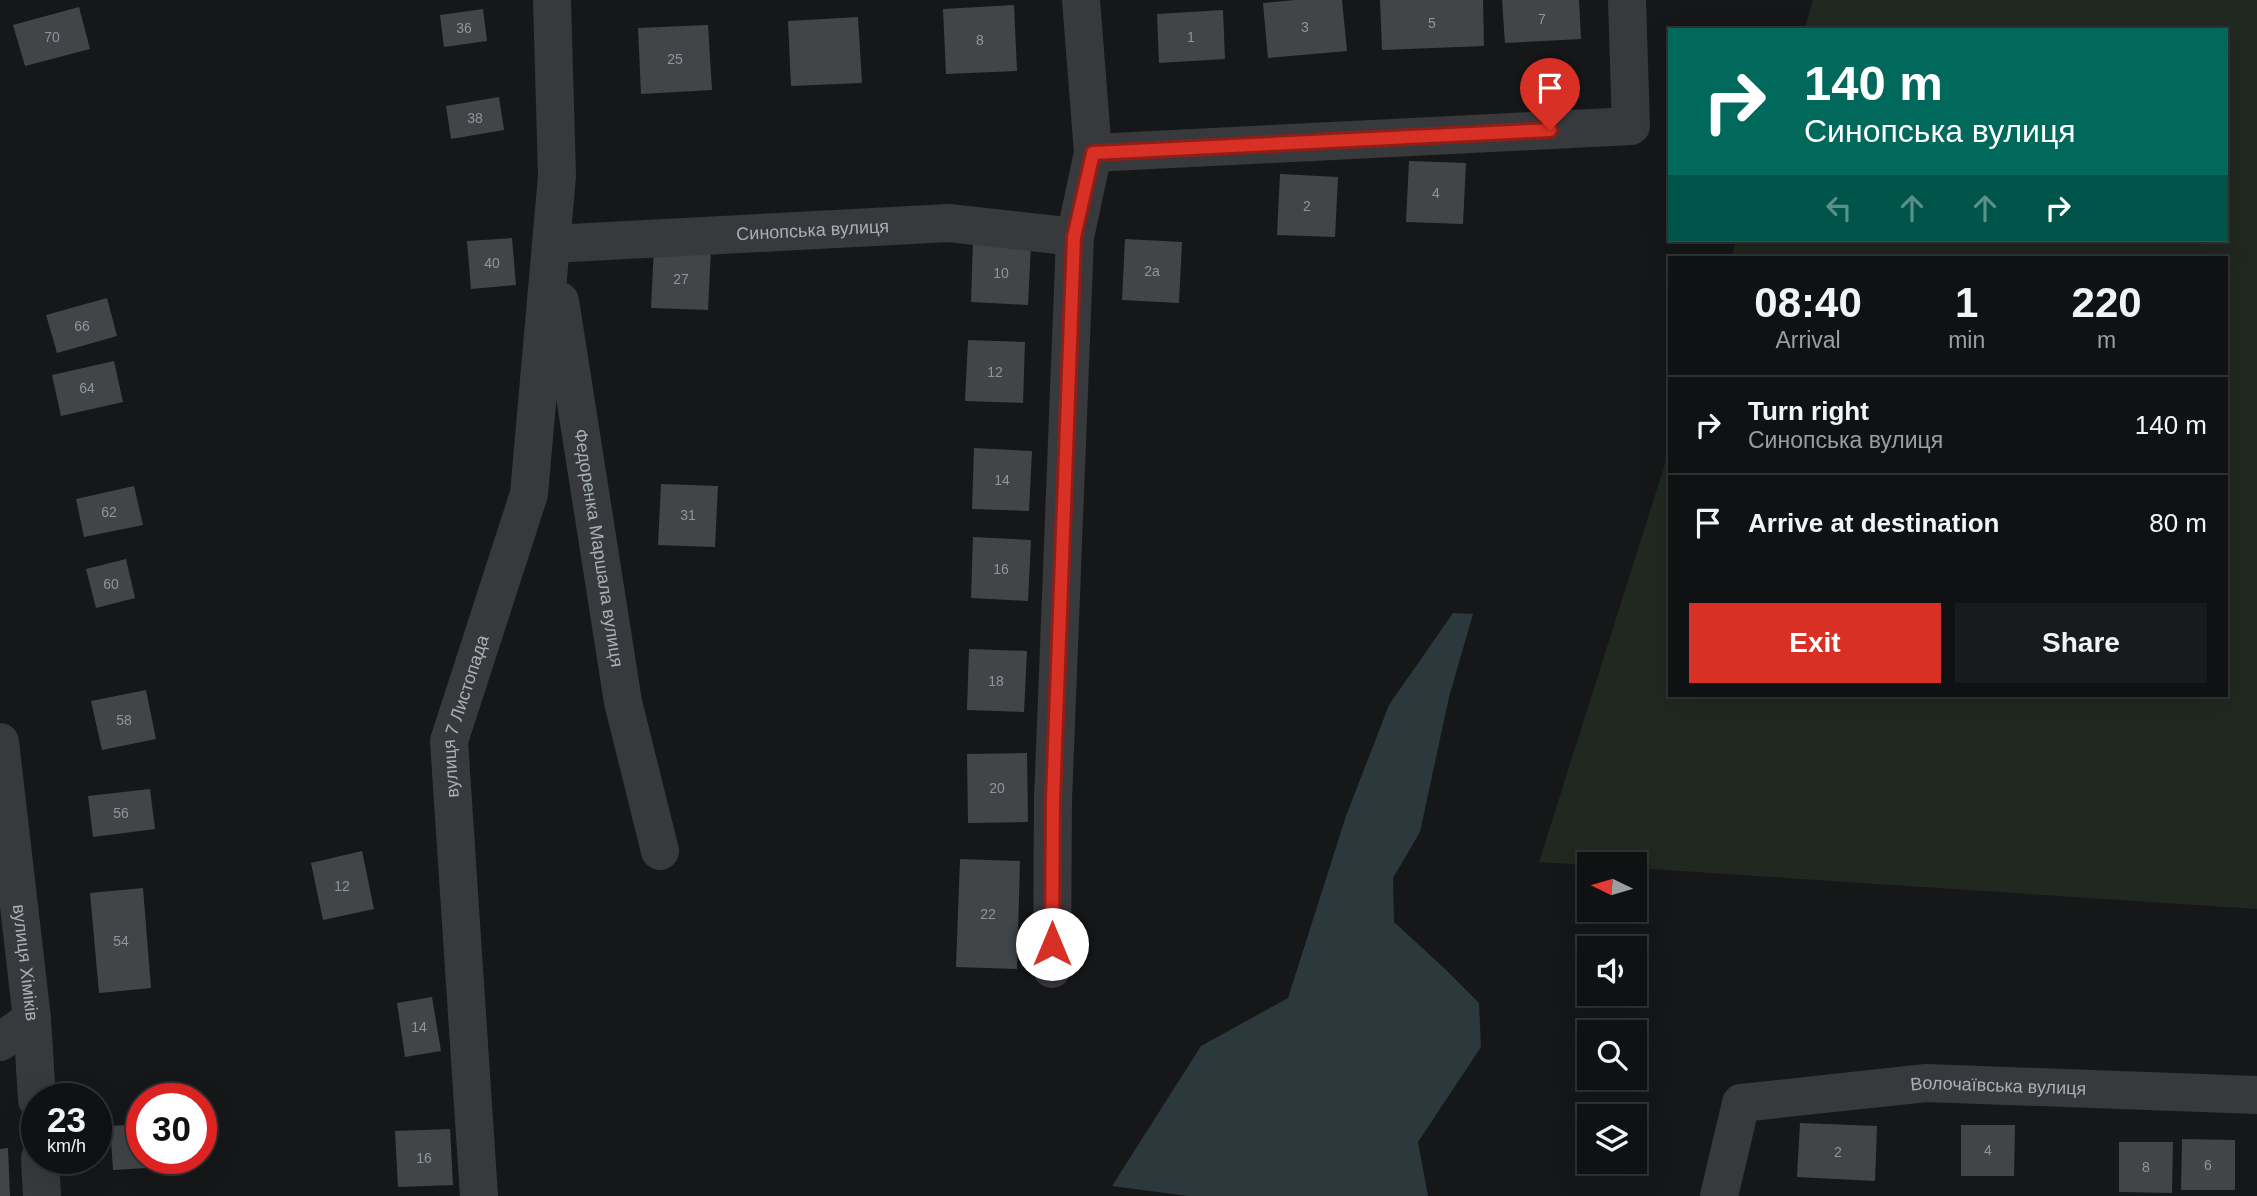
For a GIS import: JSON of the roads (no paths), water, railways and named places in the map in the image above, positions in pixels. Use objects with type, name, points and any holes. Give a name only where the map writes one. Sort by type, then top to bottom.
[{"type":"street","points":[[551,244],[557,176],[552,0]]},
{"type":"street","points":[[1052,969],[1053,800],[1074,237],[1093,153],[1081,0]]},
{"type":"street","points":[[1093,153],[1631,126],[1627,0]]},
{"type":"street","name":"Синопська вулиця","points":[[551,244],[949,223],[1074,237]]},
{"type":"street","name":"Федоренка Маршала вулиця","points":[[551,244],[623,702],[660,851]]},
{"type":"street","name":"вулиця 7 Листопада","points":[[479,1196],[449,741],[529,494],[551,244]]},
{"type":"street","name":"вулиця Хіміків","points":[[0,743],[32,1019],[36,1083]]},
{"type":"street","points":[[0,1041],[32,1019]]},
{"type":"street","name":"Волочаївська вулиця","points":[[1719,1196],[1741,1103],[1926,1083],[2257,1095]]},
{"type":"street","points":[[41,1174],[43,1196]]}]
